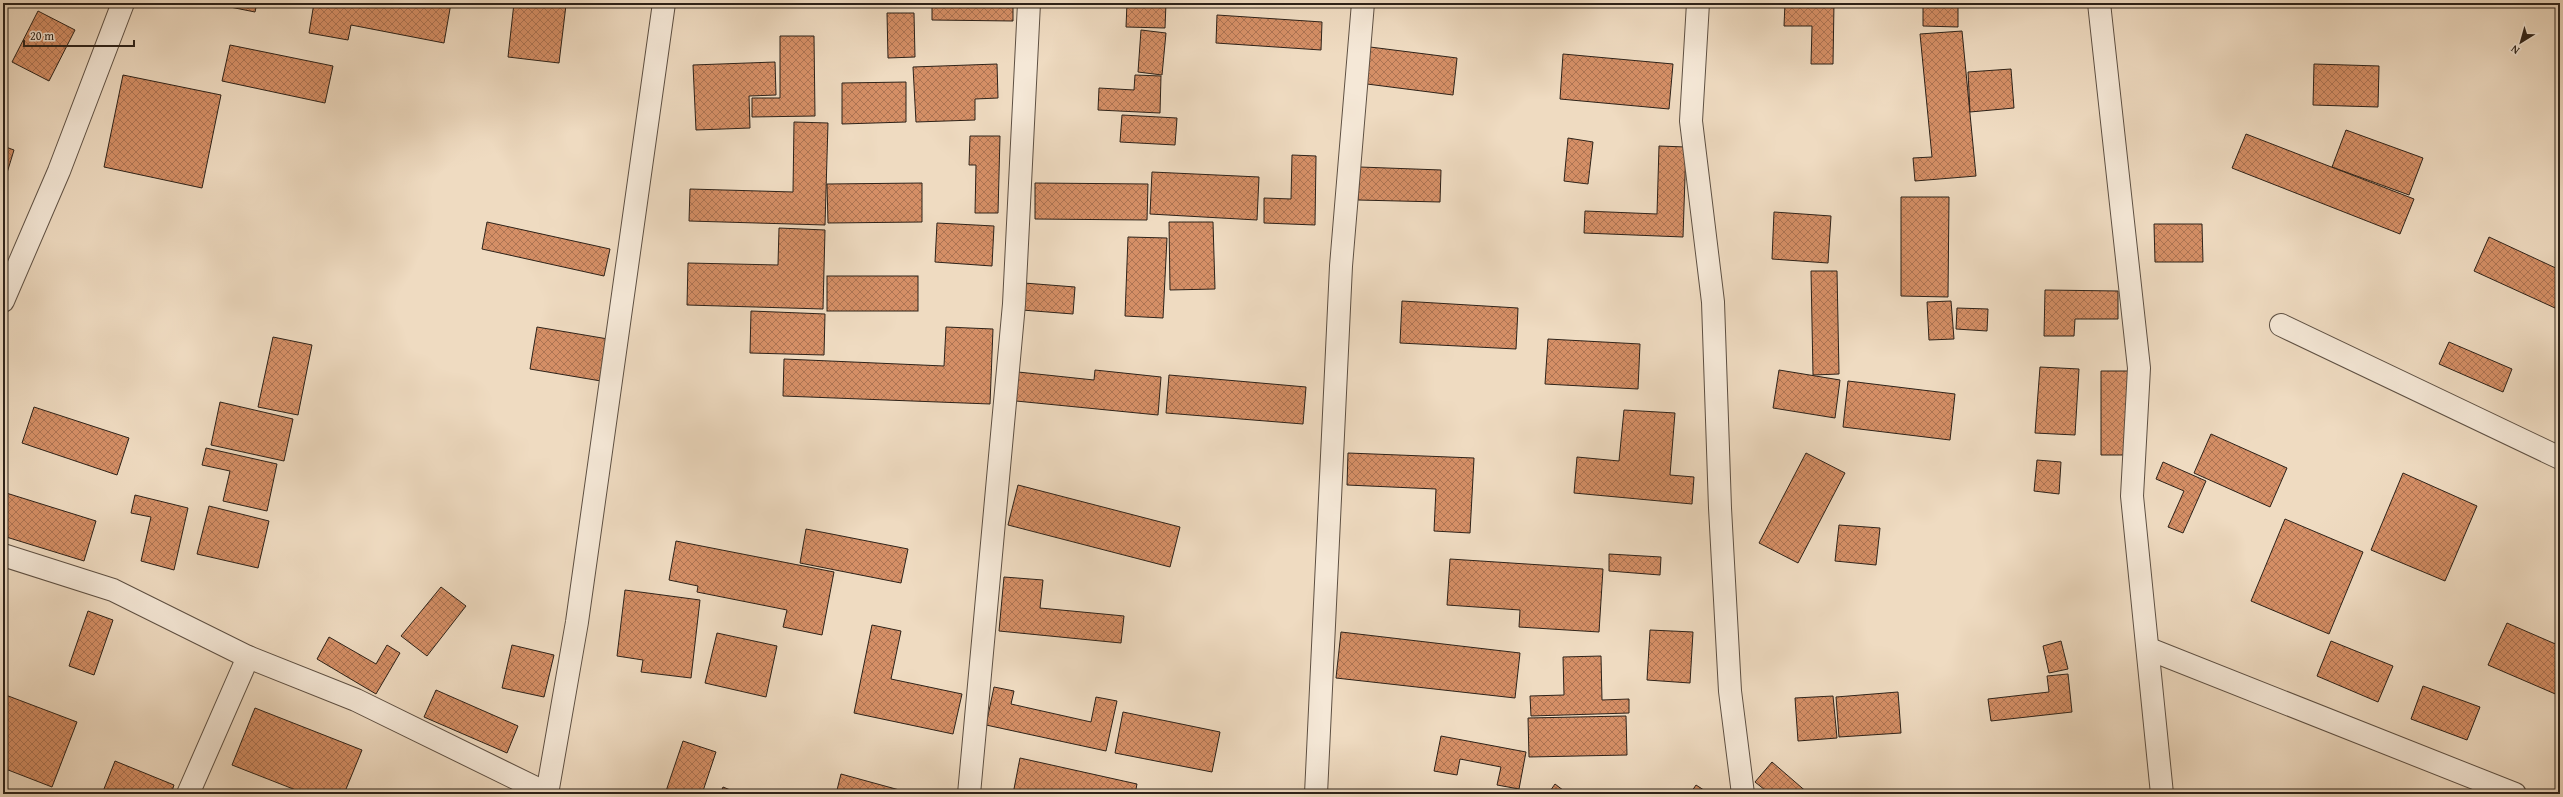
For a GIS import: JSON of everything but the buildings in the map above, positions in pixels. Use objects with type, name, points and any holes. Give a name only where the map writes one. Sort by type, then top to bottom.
[{"type":"street","points":[[3,301],[59,171],[123,3]]},
{"type":"street","points":[[3,555],[113,590],[248,657],[356,700],[547,794],[578,622],[664,3]]},
{"type":"street","points":[[969,794],[1014,304],[1029,3]]},
{"type":"street","points":[[1316,794],[1342,266],[1364,3]]},
{"type":"street","points":[[1698,3],[1691,121],[1713,302],[1720,508],[1730,683],[1743,794]]},
{"type":"street","points":[[2099,3],[2139,368],[2132,496],[2149,649],[2162,794]]},
{"type":"street","points":[[2281,325],[2560,458]]},
{"type":"street","points":[[2149,649],[2514,794]]},
{"type":"street","points":[[188,794],[248,657]]}]
